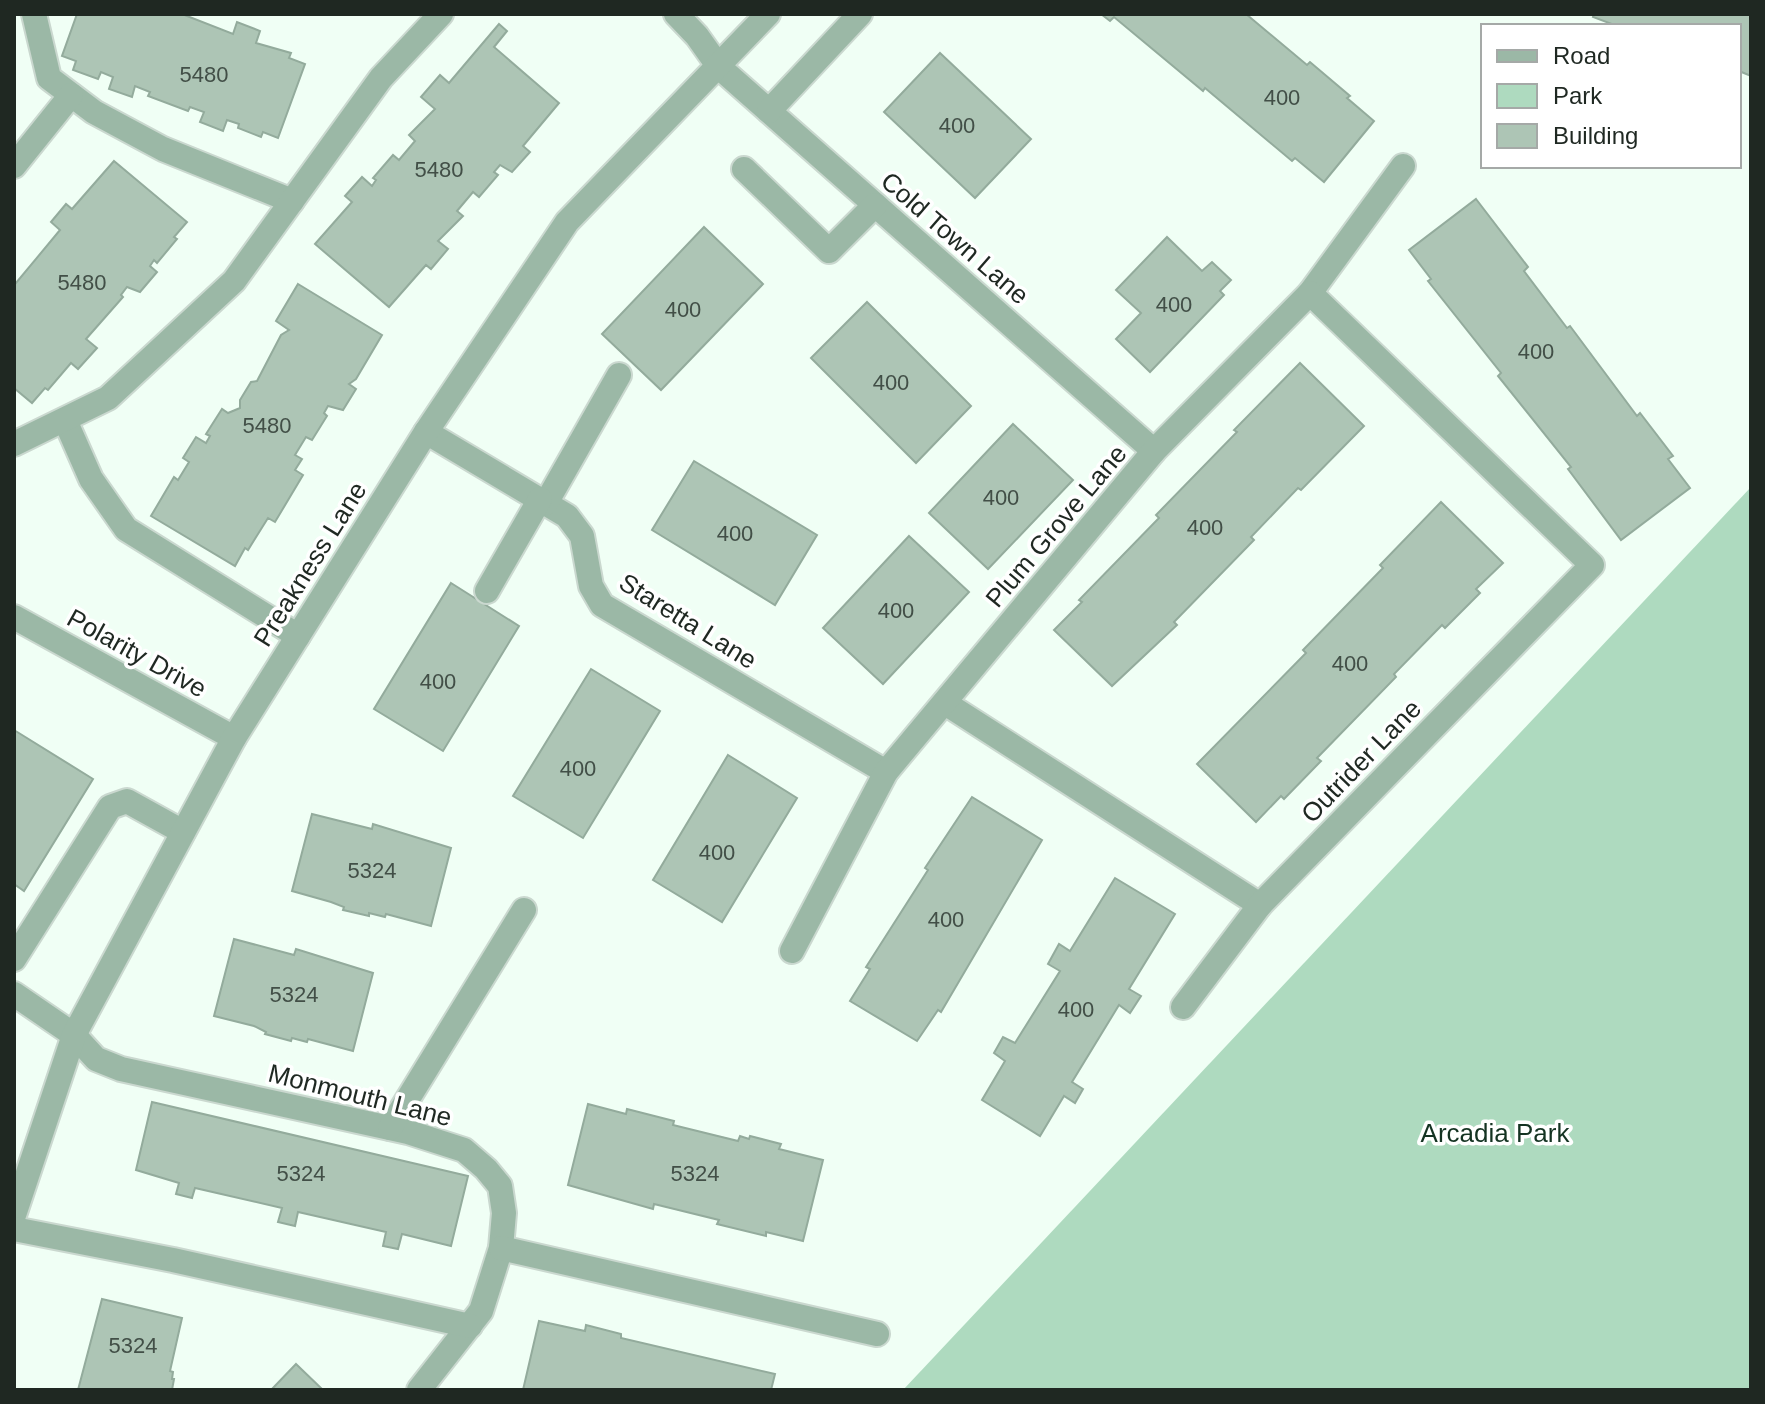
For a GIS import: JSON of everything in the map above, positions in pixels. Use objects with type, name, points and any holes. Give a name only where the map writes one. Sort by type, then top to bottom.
[{"type":"street","points":[[34,14],[49,78],[94,112],[163,149],[292,201]]},
{"type":"street","points":[[14,444],[108,398],[234,281],[381,78],[441,14]]},
{"type":"street","name":"Cold Town Lane","points":[[676,14],[697,36],[719,67],[1154,451]]},
{"type":"street","points":[[769,111],[860,14]]},
{"type":"street","name":"Preakness Lane","points":[[14,1215],[74,1035],[234,738],[426,432],[567,222],[719,67],[760,17]]},
{"type":"street","points":[[14,166],[71,95]]},
{"type":"street","name":"Plum Grove Lane","points":[[792,951],[886,772],[1154,451],[1310,293],[1403,166]]},
{"type":"street","points":[[744,169],[829,251],[875,205]]},
{"type":"street","name":"Outrider Lane","points":[[1183,1007],[1260,905],[1592,565],[1310,293]]},
{"type":"street","points":[[487,591],[619,375]]},
{"type":"street","points":[[65,420],[91,479],[126,529],[298,636]]},
{"type":"street","name":"Staretta Lane","points":[[426,432],[567,516],[582,536],[591,586],[602,605],[886,772]]},
{"type":"street","name":"Polarity Drive","points":[[14,617],[234,738]]},
{"type":"street","points":[[945,703],[1260,905]]},
{"type":"street","points":[[14,959],[110,807],[127,801],[183,832]]},
{"type":"street","points":[[390,1128],[524,910]]},
{"type":"street","name":"Monmouth Lane","points":[[14,994],[74,1035],[96,1059],[121,1069],[390,1128],[464,1150],[486,1169],[500,1186],[504,1213],[501,1248],[481,1311],[419,1390]]},
{"type":"street","points":[[14,1229],[173,1260],[470,1326]]},
{"type":"street","points":[[501,1248],[877,1334]]},
{"type":"green space","name":"Arcadia Park","points":[[1751,487],[1751,1390],[903,1390]]},
{"type":"building","points":[[77,14],[182,14],[233,34],[237,22],[260,31],[256,43],[291,53],[289,58],[305,64],[278,138],[263,132],[261,137],[227,120],[223,131],[200,122],[204,112],[190,107],[188,111],[148,96],[150,92],[135,86],[132,97],[109,89],[113,77],[101,72],[98,79],[73,70],[76,61],[62,56]]},
{"type":"building","points":[[1101,14],[1246,14],[1307,65],[1310,62],[1374,121],[1324,182],[1295,158],[1292,161],[1114,17],[1110,21]]},
{"type":"building","points":[[1594,14],[1751,14],[1751,76],[1741,72],[1741,24],[1612,24],[1593,17]]},
{"type":"building","points":[[499,24],[507,31],[494,47],[559,103],[523,146],[530,152],[512,172],[500,165],[494,172],[498,175],[479,197],[473,192],[457,211],[463,216],[438,241],[448,249],[431,269],[426,265],[389,307],[315,244],[352,202],[345,196],[362,177],[372,186],[376,180],[373,178],[393,155],[399,160],[415,141],[409,135],[435,109],[421,97],[440,75],[449,83]]},
{"type":"building","points":[[940,53],[1031,139],[975,198],[884,112]]},
{"type":"building","points":[[114,161],[187,222],[157,263],[154,260],[150,266],[157,272],[140,292],[127,287],[121,295],[123,297],[86,339],[97,348],[78,369],[71,363],[32,403],[14,388],[14,282],[60,230],[51,222],[66,204],[72,209]]},
{"type":"building","points":[[1476,199],[1528,267],[1524,271],[1567,328],[1570,326],[1637,416],[1640,413],[1673,456],[1668,459],[1690,488],[1621,540],[1568,469],[1571,467],[1498,376],[1501,373],[1428,281],[1431,279],[1409,250]]},
{"type":"building","points":[[704,227],[763,284],[661,390],[602,334]]},
{"type":"building","points":[[1167,237],[1202,271],[1212,262],[1231,280],[1220,291],[1224,295],[1150,372],[1116,339],[1141,313],[1116,290]]},
{"type":"building","points":[[298,284],[382,335],[356,379],[349,384],[356,389],[343,410],[328,406],[324,413],[327,416],[312,440],[306,437],[295,455],[302,459],[295,470],[303,475],[275,522],[268,518],[235,566],[151,516],[174,477],[178,480],[189,462],[183,458],[196,437],[206,443],[210,436],[206,434],[222,409],[228,413],[240,408],[240,400],[251,382],[257,381],[281,335],[289,330],[276,321]]},
{"type":"building","points":[[867,302],[971,406],[916,463],[811,358]]},
{"type":"building","points":[[1300,363],[1364,426],[1301,490],[1298,488],[1251,537],[1254,540],[1174,622],[1177,625],[1112,686],[1054,630],[1159,518],[1156,515],[1237,432],[1234,430]]},
{"type":"building","points":[[1013,424],[1073,480],[988,569],[929,513]]},
{"type":"building","points":[[694,461],[817,535],[775,605],[652,530]]},
{"type":"building","points":[[1441,502],[1503,563],[1476,589],[1480,593],[1445,628],[1442,625],[1394,674],[1396,677],[1317,758],[1321,761],[1256,822],[1197,764],[1306,653],[1303,650],[1383,568],[1380,565]]},
{"type":"building","points":[[909,536],[969,592],[883,684],[823,628]]},
{"type":"building","points":[[451,583],[519,626],[443,751],[374,709]]},
{"type":"building","points":[[591,669],[660,711],[583,838],[513,796]]},
{"type":"building","points":[[14,730],[93,779],[24,891],[14,884]]},
{"type":"building","points":[[728,755],[797,798],[722,922],[653,880]]},
{"type":"building","points":[[972,797],[1042,840],[941,1012],[938,1010],[917,1041],[850,1001],[870,969],[866,967],[928,870],[925,868]]},
{"type":"building","points":[[312,814],[372,829],[373,824],[451,848],[431,926],[386,914],[385,917],[369,913],[369,916],[343,910],[344,907],[331,902],[292,891]]},
{"type":"building","points":[[1115,878],[1175,914],[1129,989],[1141,996],[1130,1013],[1119,1005],[1072,1082],[1083,1089],[1075,1103],[1064,1096],[1040,1136],[982,1100],[1005,1061],[994,1053],[1003,1037],[1015,1043],[1060,971],[1048,964],[1059,944],[1070,951]]},
{"type":"building","points":[[234,939],[294,955],[296,949],[373,973],[353,1051],[308,1039],[307,1042],[292,1038],[291,1041],[265,1034],[254,1026],[214,1016]]},
{"type":"building","points":[[152,1102],[468,1176],[451,1246],[402,1234],[398,1249],[383,1246],[386,1232],[298,1212],[295,1226],[278,1222],[282,1208],[195,1188],[192,1198],[176,1194],[179,1183],[136,1170]]},
{"type":"building","points":[[588,1104],[626,1114],[627,1109],[674,1121],[673,1125],[738,1141],[740,1136],[749,1139],[750,1136],[781,1144],[779,1149],[823,1160],[803,1241],[766,1232],[766,1236],[717,1224],[719,1220],[654,1204],[653,1209],[568,1185]]},
{"type":"building","points":[[102,1299],[182,1318],[170,1371],[174,1379],[172,1390],[78,1390]]},
{"type":"building","points":[[539,1321],[585,1331],[586,1325],[621,1334],[621,1338],[775,1374],[771,1390],[523,1390]]},
{"type":"building","points":[[296,1364],[323,1390],[271,1390]]}]
